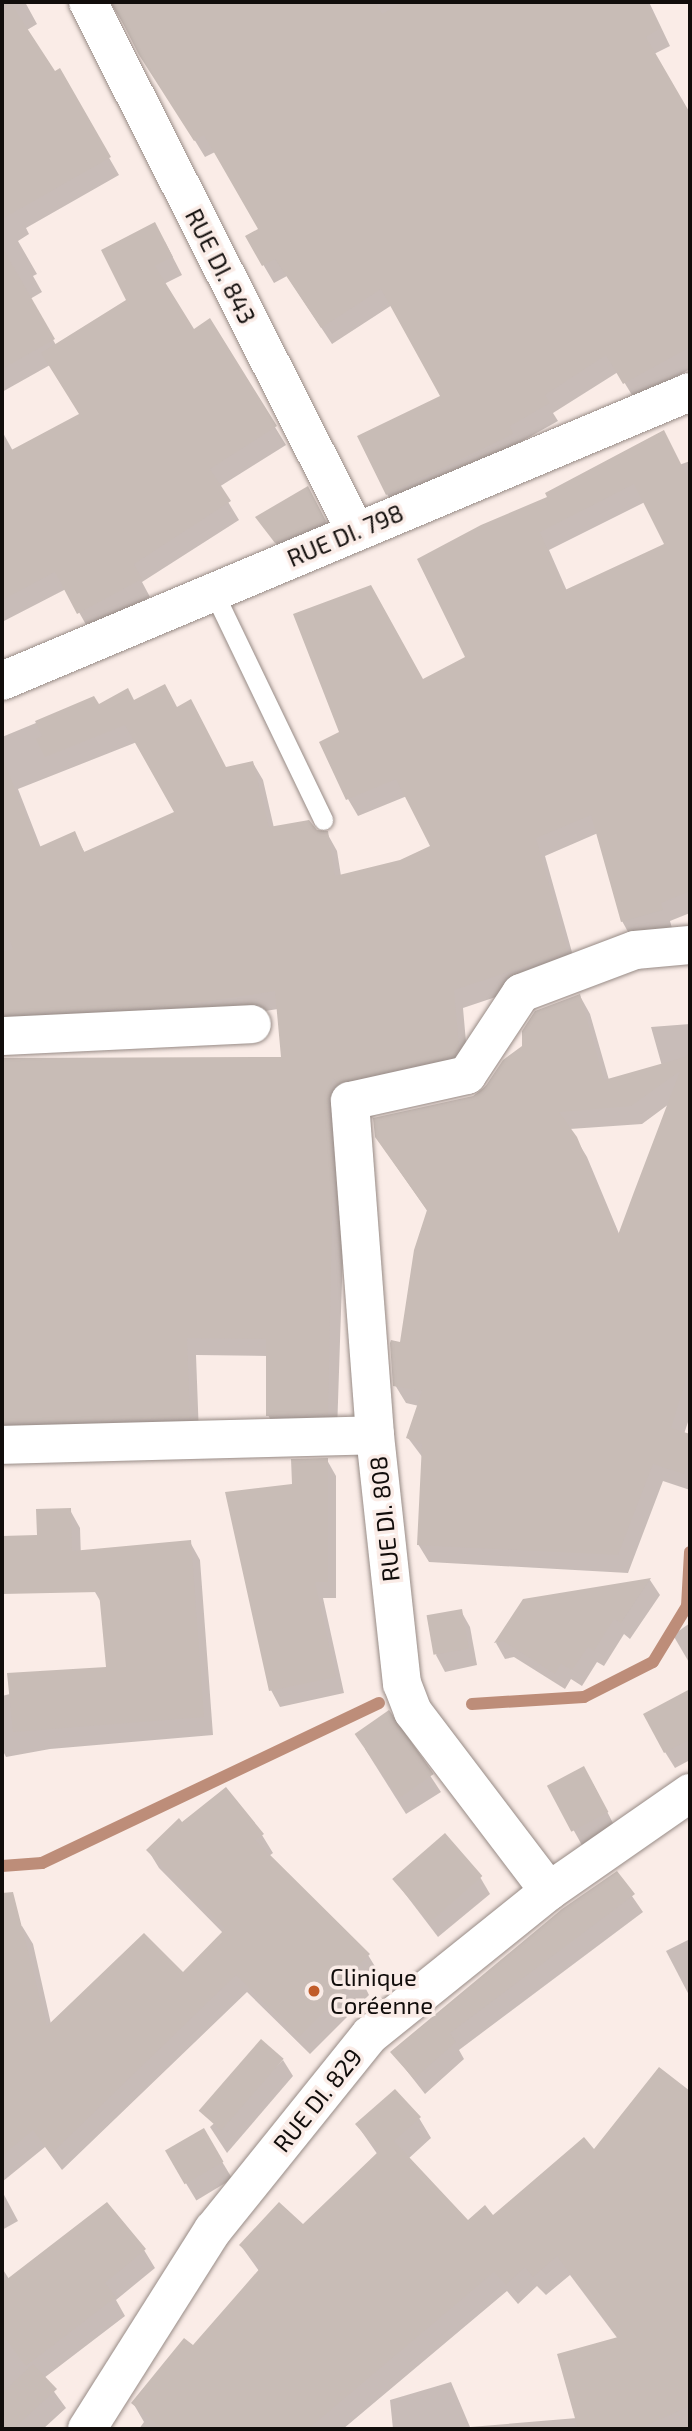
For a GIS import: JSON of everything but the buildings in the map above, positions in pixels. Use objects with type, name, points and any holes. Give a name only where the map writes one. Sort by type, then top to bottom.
[{"type":"street","name":"RUE DI. 843","points":[[88,2],[355,530]]},
{"type":"street","name":"RUE DI. 798","points":[[2,680],[690,392]]},
{"type":"street","name":"RUE DI. 808","points":[[549,1891],[414,1712],[402,1684],[375,1435],[350,1101],[467,1075],[521,993],[635,950],[690,945]]},
{"type":"street","points":[[2,1036],[252,1024]]},
{"type":"street","points":[[2,1445],[375,1435]]},
{"type":"street","name":"RUE DI. 829","points":[[88,2429],[213,2230],[370,2035],[549,1891],[690,1793]]},
{"type":"lane","points":[[213,591],[323,820]]},
{"type":"waterway","points":[[472,1704],[584,1697],[653,1662],[687,1606],[690,1552]]},
{"type":"waterway","points":[[2,1866],[42,1863],[379,1703]]},
{"type":"place","name":"Clinique Coréenne","points":[[314,1991]]}]
